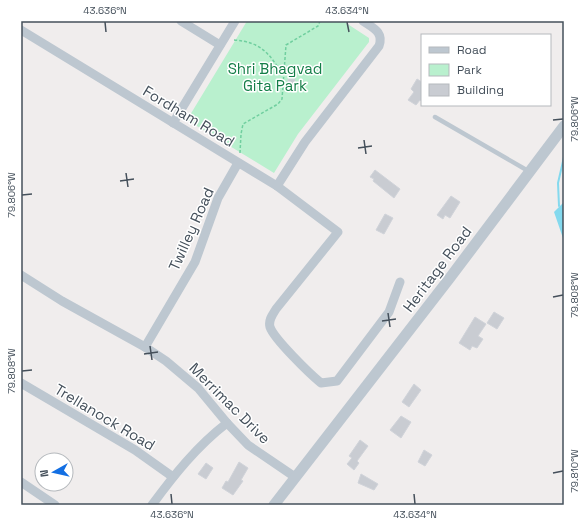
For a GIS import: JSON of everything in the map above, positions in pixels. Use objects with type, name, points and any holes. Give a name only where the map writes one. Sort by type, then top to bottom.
[{"type":"street","points":[[181,21],[220,46]]},
{"type":"street","points":[[173,123],[235,21]]},
{"type":"street","points":[[277,186],[305,142],[379,46],[380,40],[378,31],[363,21]]},
{"type":"street","name":"Fordham Road","points":[[21,30],[277,186],[338,232],[270,318],[270,326],[274,333],[299,363],[313,377],[322,383],[337,381],[389,312],[400,282]]},
{"type":"street","name":"Heritage Road","points":[[274,505],[449,279],[564,126]]},
{"type":"street","name":"Twilley Road","points":[[145,347],[194,262],[218,198],[238,163]]},
{"type":"street","name":"Merrimac Drive","points":[[21,275],[62,301],[145,347],[184,375],[198,388],[227,423],[248,445],[295,477]]},
{"type":"street","name":"Trellanock Road","points":[[21,383],[135,450],[173,477]]},
{"type":"street","points":[[152,505],[173,477],[208,438],[227,423]]},
{"type":"street","points":[[21,482],[54,505]]},
{"type":"lane","points":[[435,117],[530,172]]},
{"type":"path","points":[[240,153],[242,126],[280,103],[283,94],[283,74],[286,45],[318,26],[320,21]]},
{"type":"path","points":[[234,40],[258,45],[283,74]]},
{"type":"green space","name":"Shri Bhagvad Gita Park","points":[[247,21],[343,21],[369,38],[369,42],[298,134],[274,173],[187,120]]},
{"type":"water","points":[[564,202],[564,241],[554,212]]},
{"type":"building","points":[[288,79],[295,79],[294,90],[288,90]]},
{"type":"building","points":[[417,79],[421,81],[421,101],[420,100],[416,105],[408,100],[414,92],[411,89]]},
{"type":"building","points":[[375,170],[400,189],[394,198],[370,177]]},
{"type":"building","points":[[451,196],[460,202],[450,218],[445,215],[443,219],[437,215]]},
{"type":"building","points":[[385,214],[393,218],[384,234],[376,230]]},
{"type":"building","points":[[494,312],[504,318],[497,329],[487,323]]},
{"type":"building","points":[[475,317],[486,324],[478,336],[483,339],[477,348],[472,346],[470,350],[459,343]]},
{"type":"building","points":[[414,384],[421,390],[409,407],[402,402]]},
{"type":"building","points":[[401,416],[411,422],[401,438],[390,430]]},
{"type":"building","points":[[360,440],[368,446],[357,461],[359,463],[354,470],[347,464],[352,458],[349,456]]},
{"type":"building","points":[[424,450],[432,455],[425,466],[418,462]]},
{"type":"building","points":[[239,462],[248,468],[241,480],[243,481],[233,495],[222,488],[226,481],[228,482]]},
{"type":"building","points":[[206,463],[213,468],[206,479],[198,474]]},
{"type":"building","points":[[361,474],[378,484],[374,490],[358,483]]},
{"type":"waterway","points":[[559,206],[558,183],[564,157]]}]
